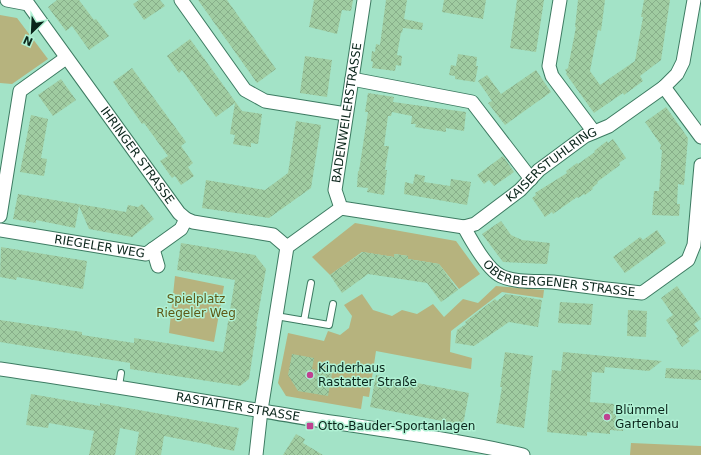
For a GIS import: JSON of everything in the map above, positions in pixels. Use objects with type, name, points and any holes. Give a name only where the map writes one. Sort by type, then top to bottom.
[{"type":"street","name":"IHRINGER STRASSE","points":[[7,0],[30,2],[66,58],[179,213],[186,219]]},
{"type":"street","points":[[181,0],[245,90],[265,101],[346,114]]},
{"type":"street","name":"BADENWEILERSTRASSE","points":[[342,208],[335,190],[364,0]]},
{"type":"street","points":[[560,0],[549,66],[552,76],[594,132]]},
{"type":"street","name":"KAISERSTUHLRING","points":[[464,227],[475,224],[520,190],[539,170],[585,136],[609,126],[664,87],[677,74],[683,62],[694,0]]},
{"type":"street","points":[[0,216],[20,91],[66,58]]},
{"type":"street","points":[[352,79],[472,102],[531,179]]},
{"type":"street","points":[[664,87],[701,137]]},
{"type":"street","name":"OBERBERGENER STRASSE","points":[[464,227],[471,240],[491,268],[500,276],[512,279],[553,282],[642,293],[688,260],[694,245],[701,165]]},
{"type":"street","points":[[256,455],[261,410],[287,247],[342,208],[464,227]]},
{"type":"street","points":[[186,219],[193,222],[273,235],[287,247]]},
{"type":"street","name":"RIEGELER WEG","points":[[0,230],[146,254],[181,229],[186,219]]},
{"type":"street","points":[[153,249],[158,266]]},
{"type":"street","name":"RASTATTER STRASSE","points":[[0,368],[475,444],[523,455]]},
{"type":"lane","points":[[304,321],[311,283]]},
{"type":"lane","points":[[276,316],[329,325],[333,304]]},
{"type":"lane","points":[[119,386],[121,373]]},
{"type":"green space","points":[[0,15],[17,18],[48,59],[12,84],[0,83]]},
{"type":"green space","points":[[355,223],[456,241],[480,274],[459,289],[439,264],[408,259],[408,256],[395,254],[394,257],[362,252],[330,275],[312,257]]},
{"type":"green space","name":"Spielplatz Riegeler Weg","points":[[175,276],[224,286],[214,342],[169,333]]},
{"type":"green space","points":[[496,286],[544,290],[543,298],[502,292],[451,331],[450,352],[472,358],[471,369],[376,351],[369,397],[363,396],[361,409],[286,396],[278,383],[288,333],[324,341],[328,331],[340,335],[349,328],[352,316],[344,305],[362,294],[373,310],[392,316],[402,310],[417,314],[433,304],[444,317],[463,299],[478,303]]},
{"type":"green space","points":[[631,443],[701,446],[701,455],[630,455]]},
{"type":"building","points":[[57,0],[79,0],[94,20],[96,19],[109,36],[89,50],[72,26],[66,31],[48,7]]},
{"type":"building","points":[[139,0],[160,0],[165,6],[144,20],[133,4]]},
{"type":"building","points":[[198,0],[227,0],[276,69],[257,83]]},
{"type":"building","points":[[314,0],[353,0],[351,11],[342,10],[337,34],[309,27]]},
{"type":"building","points":[[386,0],[407,0],[404,19],[423,23],[422,30],[403,28],[397,55],[402,56],[401,66],[396,65],[395,71],[372,68],[373,62],[371,61],[372,51],[375,52],[376,44],[380,45]]},
{"type":"building","points":[[444,0],[486,0],[483,19],[442,12]]},
{"type":"building","points":[[517,0],[544,0],[536,52],[510,48]]},
{"type":"building","points":[[578,0],[605,0],[601,31],[598,30],[590,71],[600,85],[635,61],[643,17],[641,17],[644,0],[670,0],[661,60],[640,76],[643,81],[624,95],[623,93],[594,113],[566,74],[567,73],[565,70],[568,68],[576,27]]},
{"type":"building","points":[[190,39],[242,111],[262,114],[258,144],[251,143],[251,147],[233,144],[235,135],[230,134],[235,103],[216,117],[182,70],[179,73],[167,56]]},
{"type":"building","points":[[458,54],[477,57],[476,66],[478,66],[475,82],[455,79],[455,76],[449,75],[451,65],[456,66]]},
{"type":"building","points":[[305,56],[332,60],[327,97],[300,93]]},
{"type":"building","points":[[132,68],[186,142],[181,146],[193,163],[188,167],[194,176],[181,185],[175,176],[172,178],[160,161],[168,156],[144,123],[142,124],[113,82]]},
{"type":"building","points":[[536,70],[551,92],[505,125],[488,103],[492,101],[478,81],[487,75],[501,94]]},
{"type":"building","points":[[61,79],[76,100],[53,116],[38,95]]},
{"type":"building","points":[[368,93],[394,97],[393,102],[466,112],[464,131],[446,128],[446,132],[415,127],[416,124],[411,124],[412,116],[392,112],[391,116],[388,116],[384,146],[389,146],[385,170],[387,170],[384,195],[367,192],[368,188],[357,187],[358,171],[368,112],[365,112]]},
{"type":"building","points":[[666,107],[688,138],[684,185],[678,184],[677,204],[680,204],[679,216],[652,215],[654,191],[659,191],[662,150],[660,149],[661,145],[645,122]]},
{"type":"building","points":[[31,115],[48,119],[41,158],[47,159],[44,176],[20,172]]},
{"type":"building","points":[[296,121],[321,125],[311,188],[269,218],[202,208],[206,180],[265,190],[288,173]]},
{"type":"building","points":[[613,139],[626,158],[619,163],[620,165],[597,182],[598,183],[592,188],[593,189],[585,195],[584,194],[578,198],[577,197],[553,214],[552,212],[545,217],[532,198],[536,195],[535,193],[567,173],[566,171],[595,152],[594,151],[607,141],[608,143]]},
{"type":"building","points":[[503,156],[514,172],[494,186],[489,180],[484,184],[477,175]]},
{"type":"building","points":[[415,174],[425,176],[424,182],[450,186],[451,179],[471,182],[467,205],[404,194],[405,182],[413,184]]},
{"type":"building","points":[[18,194],[126,212],[128,205],[138,207],[142,204],[154,219],[132,237],[89,229],[79,206],[75,228],[36,220],[36,223],[13,219]]},
{"type":"building","points":[[501,221],[511,235],[522,240],[550,243],[547,264],[503,262],[482,234]]},
{"type":"building","points":[[657,230],[666,243],[625,273],[613,257],[640,237],[643,240]]},
{"type":"building","points":[[181,243],[255,255],[266,269],[249,379],[240,386],[130,369],[130,363],[0,342],[0,320],[82,332],[82,335],[134,343],[134,338],[223,352],[235,280],[177,270]]},
{"type":"building","points":[[1,247],[87,261],[83,289],[17,277],[16,280],[0,277]]},
{"type":"building","points":[[363,252],[394,257],[394,254],[408,256],[408,259],[439,264],[458,290],[441,302],[427,283],[368,274],[342,293],[330,275]]},
{"type":"building","points":[[677,286],[701,319],[694,324],[699,331],[688,339],[690,341],[682,347],[676,338],[678,337],[666,320],[673,315],[661,298]]},
{"type":"building","points":[[506,294],[542,300],[538,327],[509,322],[474,346],[455,343],[457,330],[466,324],[465,322],[495,299],[497,301]]},
{"type":"building","points":[[560,302],[593,304],[591,325],[558,323]]},
{"type":"building","points":[[628,310],[647,311],[646,337],[627,336]]},
{"type":"building","points":[[505,352],[533,356],[524,428],[496,423],[502,387],[500,387]]},
{"type":"building","points":[[563,352],[662,361],[649,371],[605,367],[604,373],[592,372],[590,402],[614,404],[613,414],[616,414],[616,420],[624,421],[623,431],[610,430],[610,434],[587,432],[587,436],[547,432],[552,370],[561,371]]},
{"type":"building","name":"Kinderhaus Rastatter Straße","points":[[292,354],[314,358],[312,369],[332,374],[328,396],[298,391],[288,375]]},
{"type":"building","points":[[666,368],[701,370],[701,380],[665,378]]},
{"type":"building","points":[[376,375],[469,393],[463,425],[370,407]]},
{"type":"building","points":[[31,394],[100,406],[100,403],[239,428],[234,451],[164,436],[161,455],[135,455],[139,432],[120,428],[115,455],[89,455],[94,431],[49,423],[48,428],[26,425]]},
{"type":"building","points":[[296,434],[305,439],[303,443],[323,455],[283,455]]},
{"type":"place","name":"Kinderhaus Rastatter Straße","points":[[310,375]]},
{"type":"place","name":"Blümmel Gartenbau","points":[[607,417]]},
{"type":"place","name":"Otto-Bauder-Sportanlagen","points":[[310,426]]}]
